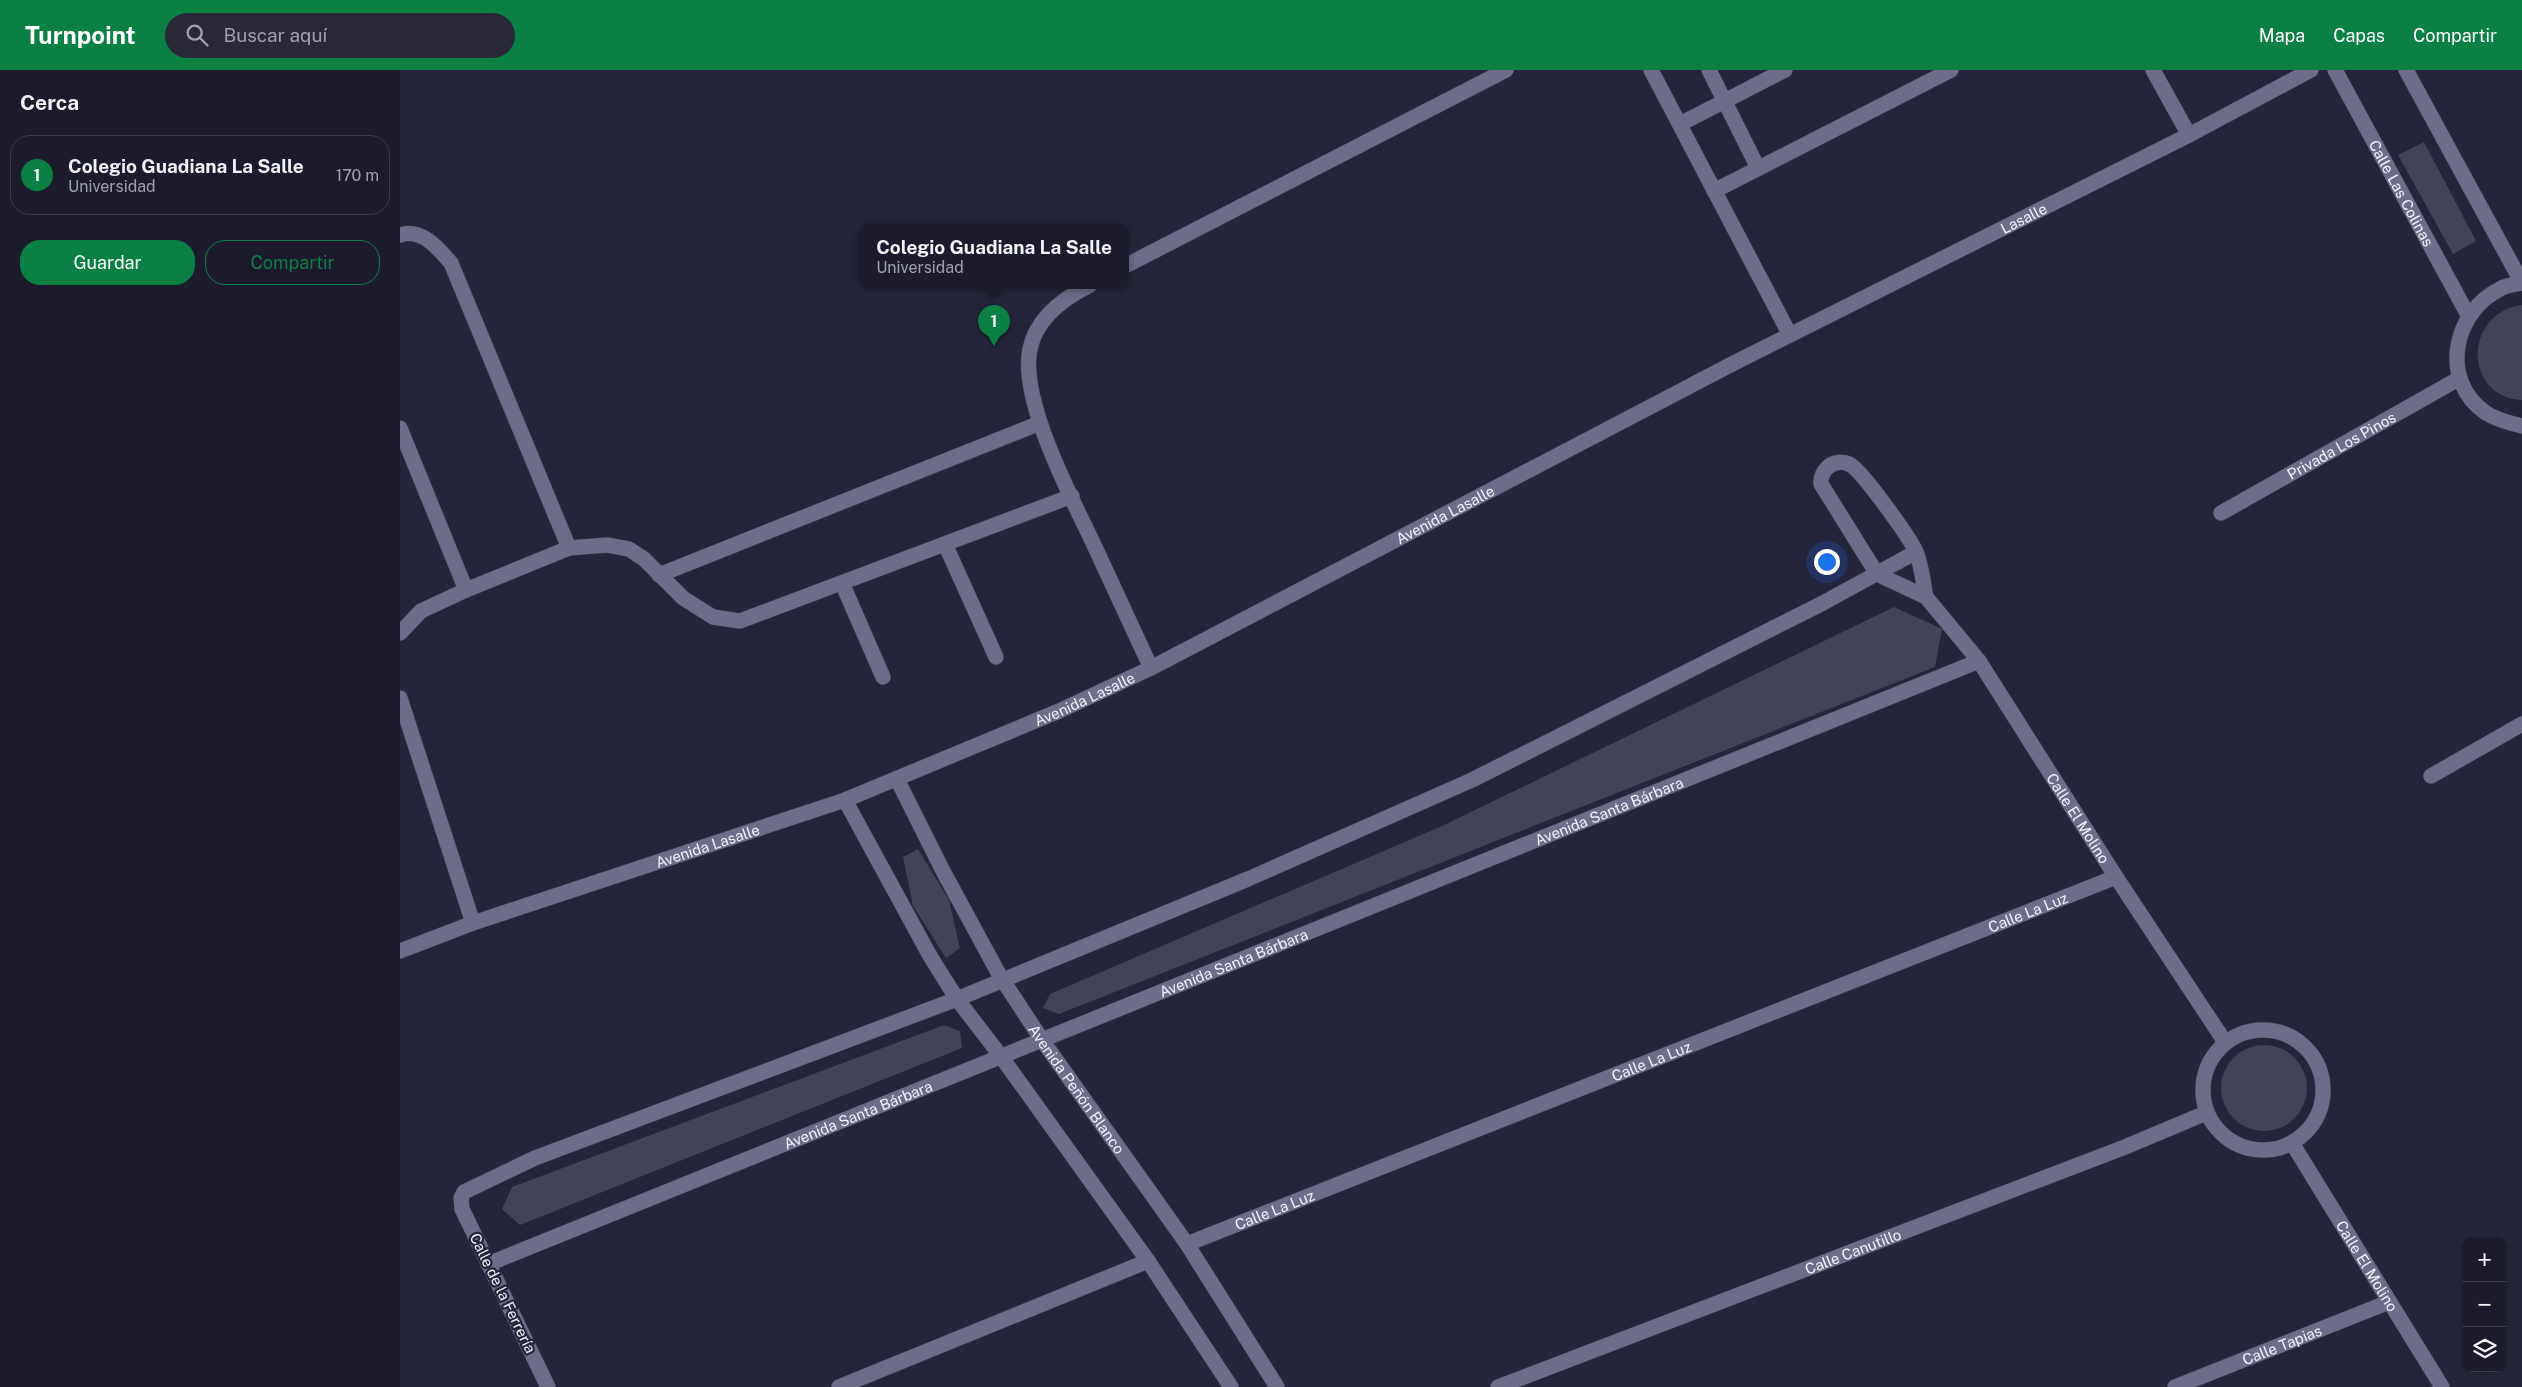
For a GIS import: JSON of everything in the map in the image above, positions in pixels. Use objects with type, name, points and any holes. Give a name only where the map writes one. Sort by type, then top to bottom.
[{"type":"street","points":[[1129,264],[1506,70]]},
{"type":"street","points":[[1651,70],[1790,335]]},
{"type":"street","points":[[1709,70],[1758,168]]},
{"type":"street","points":[[1680,124],[1785,70]]},
{"type":"street","points":[[1714,190],[1951,70]]},
{"type":"street","points":[[2153,70],[2189,135]]},
{"type":"street","name":"Lasalle","points":[[1734,363],[2189,135],[2312,70]]},
{"type":"street","name":"Calle Las Colinas","points":[[2336,70],[2468,315]]},
{"type":"street","points":[[2406,70],[2522,283],[2501,288],[2482,299],[2468,315],[2458,342],[2456,357],[2460,378],[2470,397],[2485,412],[2504,422],[2522,426]]},
{"type":"street","points":[[400,235],[409,232],[434,242],[450,263],[569,548]]},
{"type":"street","points":[[1082,289],[1045,317],[1030,348],[1029,371],[1040,423],[1151,668]]},
{"type":"street","name":"Avenida Lasalle","points":[[400,951],[474,923],[845,800],[1059,711],[1151,668],[1734,363]]},
{"type":"street","name":"Privada Los Pinos","points":[[2222,513],[2460,378]]},
{"type":"street","points":[[659,574],[1040,423]]},
{"type":"street","points":[[400,428],[466,590]]},
{"type":"street","name":"Calle El Molino","points":[[1926,597],[1916,552],[1898,524],[1856,469],[1844,462],[1836,462],[1824,472],[1822,484],[1877,574],[1926,597],[1979,661],[2116,877],[2225,1042]]},
{"type":"street","points":[[400,633],[421,611],[466,590],[569,548],[607,545],[629,549],[644,559],[683,598],[713,617],[740,621],[1072,496]]},
{"type":"street","points":[[944,544],[996,657]]},
{"type":"street","points":[[957,999],[1248,879],[1472,780],[1877,574],[1916,552]]},
{"type":"street","points":[[842,583],[883,676]]},
{"type":"street","name":"Avenida Santa Bárbara","points":[[488,1264],[1000,1055],[1042,1040],[1979,661]]},
{"type":"street","points":[[400,698],[474,923]]},
{"type":"street","points":[[2431,776],[2522,724]]},
{"type":"street","name":"Avenida Peñón Blanco","points":[[898,779],[943,871],[1003,980],[1042,1040],[1187,1244],[1277,1387]]},
{"type":"street","points":[[845,800],[930,956],[957,999],[1000,1055],[1148,1261],[1231,1387]]},
{"type":"street","name":"Calle La Luz","points":[[1187,1244],[2116,877]]},
{"type":"street","name":"Calle de la Ferrería","points":[[548,1387],[462,1209],[461,1198],[464,1192],[535,1158],[957,999]]},
{"type":"street","points":[[2262,1029],[2282,1032],[2300,1041],[2314,1056],[2322,1074],[2324,1094],[2319,1113],[2308,1130],[2292,1143],[2273,1150],[2253,1150],[2233,1144],[2217,1131],[2206,1113],[2202,1094],[2204,1075],[2212,1057],[2225,1042],[2243,1032],[2262,1029]]},
{"type":"street","name":"Calle Canutillo","points":[[1498,1387],[2106,1154],[2206,1113]]},
{"type":"street","name":"Calle El Molino","points":[[2292,1143],[2442,1387]]},
{"type":"street","points":[[840,1387],[1148,1261]]},
{"type":"street","name":"Calle Tapias","points":[[2175,1387],[2389,1302]]},
{"type":"shaded area","points":[[2424,142],[2476,241],[2453,254],[2398,155]]},
{"type":"shaded area","points":[[2522,305],[2522,400],[2503,395],[2489,385],[2481,371],[2478,354],[2481,338],[2489,323],[2503,311]]},
{"type":"shaded area","points":[[1894,607],[1942,629],[1935,667],[1059,1014],[1043,1008],[1050,994],[1442,826]]},
{"type":"shaded area","points":[[918,849],[949,900],[960,948],[946,958],[913,906],[903,857]]},
{"type":"shaded area","points":[[944,1025],[960,1031],[962,1048],[520,1225],[502,1209],[512,1187]]},
{"type":"shaded area","points":[[2256,1045],[2272,1045],[2281,1048],[2295,1057],[2304,1071],[2307,1088],[2304,1105],[2295,1119],[2281,1128],[2272,1131],[2256,1131],[2240,1124],[2228,1112],[2221,1096],[2221,1080],[2228,1064],[2240,1052]]},
{"type":"place","name":"Colegio Guadiana La Salle","points":[[994,346]]}]
